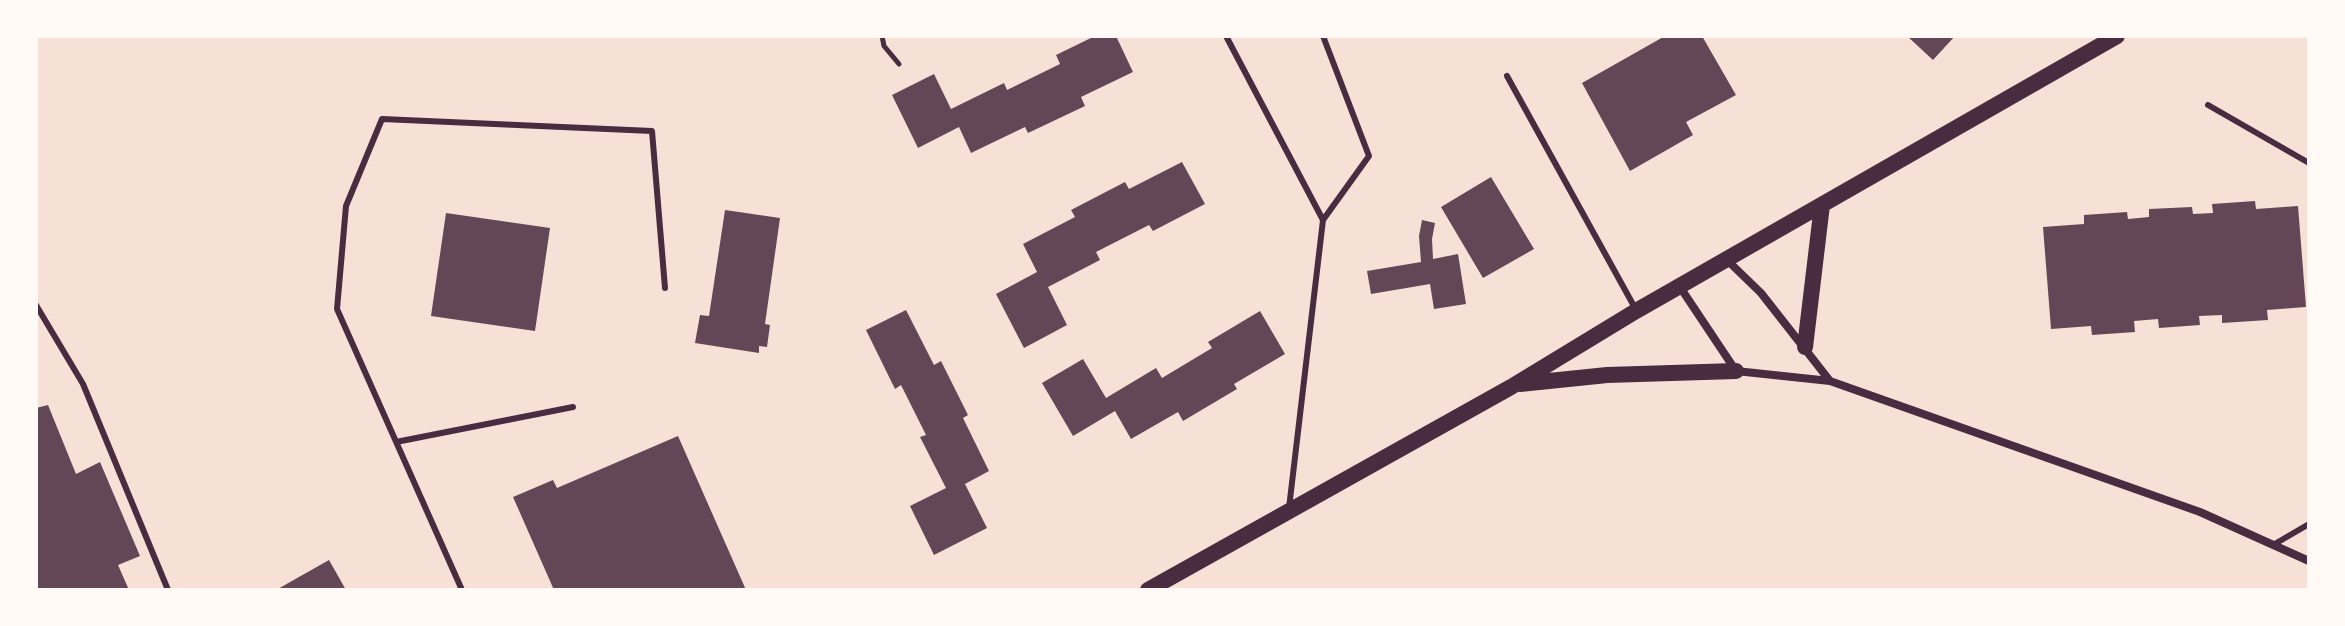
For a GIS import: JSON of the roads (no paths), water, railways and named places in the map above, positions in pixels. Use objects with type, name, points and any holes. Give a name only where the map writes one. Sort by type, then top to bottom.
[{"type":"main road","points":[[1148,590],[1514,385],[1636,311],[2117,36]]},
{"type":"main road","points":[[1805,347],[1822,205]]},
{"type":"main road","points":[[1514,385],[1607,375],[1736,371]]},
{"type":"street","points":[[1728,261],[1761,293],[1830,381]]},
{"type":"street","points":[[1680,287],[1736,371],[1830,381],[2200,512],[2309,561]]},
{"type":"lane","points":[[1226,36],[1323,220]]},
{"type":"lane","points":[[1288,511],[1323,220],[1369,156],[1323,36]]},
{"type":"lane","points":[[1507,76],[1636,311]]},
{"type":"lane","points":[[2208,105],[2309,163]]},
{"type":"lane","points":[[462,590],[337,309],[346,206],[382,119],[652,131],[665,288]]},
{"type":"lane","points":[[38,309],[83,384],[168,590]]},
{"type":"lane","points":[[396,442],[573,407]]},
{"type":"lane","points":[[2273,545],[2309,524]]}]
